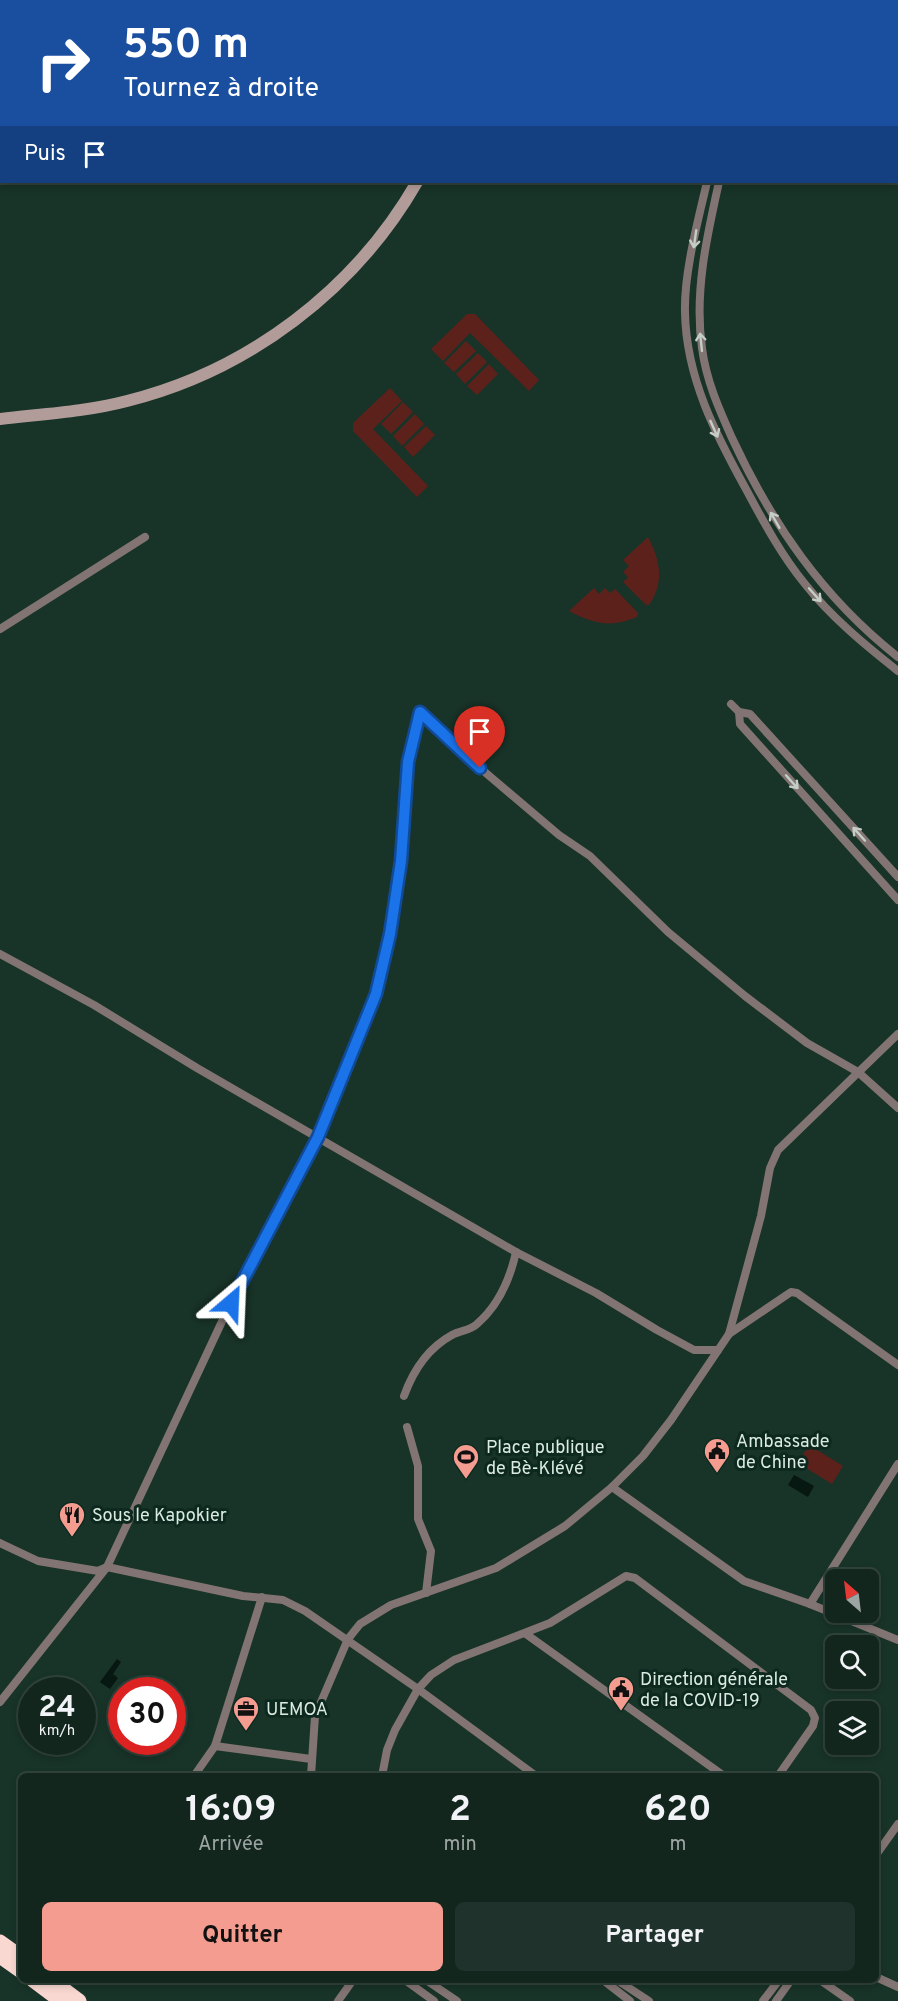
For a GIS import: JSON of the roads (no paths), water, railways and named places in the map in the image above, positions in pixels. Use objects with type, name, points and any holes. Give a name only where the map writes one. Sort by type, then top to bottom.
[{"type":"highway","points":[[0,1942],[18,1956]]},
{"type":"highway","points":[[0,1956],[18,1969]]},
{"type":"highway","points":[[44,1983],[61,2001]]},
{"type":"highway","points":[[46,1983],[79,2001]]},
{"type":"main road","points":[[0,419],[127,401],[166,390],[218,369],[264,341],[333,288],[388,227],[416,183]]},
{"type":"street","points":[[707,183],[696,228],[685,311],[689,354],[704,406],[716,434],[766,527],[805,584],[832,615],[898,671]]},
{"type":"street","points":[[719,183],[708,229],[700,302],[702,350],[716,402],[740,455],[790,545],[848,614],[898,657]]},
{"type":"street","points":[[0,629],[145,537]]},
{"type":"street","points":[[731,704],[739,712],[750,714],[757,721],[898,877]]},
{"type":"street","points":[[0,1702],[107,1567],[240,1282],[318,1137],[376,994],[390,934],[401,861],[408,762],[420,712],[480,768],[559,835],[590,856],[668,932],[745,996],[807,1043],[858,1072],[898,1108]]},
{"type":"street","points":[[739,712],[740,724],[898,900]]},
{"type":"street","points":[[0,954],[84,1000],[516,1252],[596,1293],[694,1350],[718,1350]]},
{"type":"street","points":[[311,1773],[315,1716],[348,1639],[374,1613],[496,1568],[529,1550],[565,1526],[612,1487],[643,1456],[671,1420],[729,1334],[761,1216],[770,1168],[777,1150],[898,1034]]},
{"type":"street","points":[[404,1395],[413,1371],[432,1351],[453,1335],[477,1324],[500,1298],[513,1270],[516,1252]]},
{"type":"street","points":[[729,1334],[769,1305],[794,1292],[898,1365]]},
{"type":"street","points":[[407,1427],[418,1466],[418,1519],[431,1551],[426,1593]]},
{"type":"street","points":[[810,1604],[898,1464]]},
{"type":"street","points":[[612,1487],[744,1581],[810,1604],[898,1640]]},
{"type":"street","points":[[0,1543],[38,1561],[98,1571],[107,1567],[243,1596],[283,1600],[348,1639],[532,1773]]},
{"type":"street","points":[[383,1773],[391,1740],[418,1689],[431,1674],[454,1660],[526,1634],[578,1608],[626,1576],[635,1578],[811,1710],[815,1718],[813,1726],[780,1773]]},
{"type":"street","points":[[196,1773],[215,1746],[262,1597]]},
{"type":"street","points":[[526,1634],[720,1773]]},
{"type":"street","points":[[215,1746],[311,1759]]},
{"type":"street","points":[[879,1851],[898,1824]]},
{"type":"street","points":[[879,1978],[898,1987]]},
{"type":"street","points":[[338,2001],[351,1983]]},
{"type":"street","points":[[409,1983],[434,2001]]},
{"type":"street","points":[[430,1983],[457,2001]]},
{"type":"street","points":[[607,1983],[630,2001]]},
{"type":"street","points":[[622,1983],[649,2001]]},
{"type":"street","points":[[764,2001],[777,1983]]},
{"type":"street","points":[[776,2001],[789,1983]]},
{"type":"street","points":[[824,1983],[850,2001]]},
{"type":"place","name":"Ambassade de Chine","points":[[717,1474]]},
{"type":"place","name":"Place publique de Bè-Klévé","points":[[466,1480]]},
{"type":"place","name":"Sous le Kapokier","points":[[72,1538]]},
{"type":"place","name":"Direction générale de la COVID-19","points":[[621,1712]]},
{"type":"place","name":"UEMOA","points":[[246,1732]]}]
